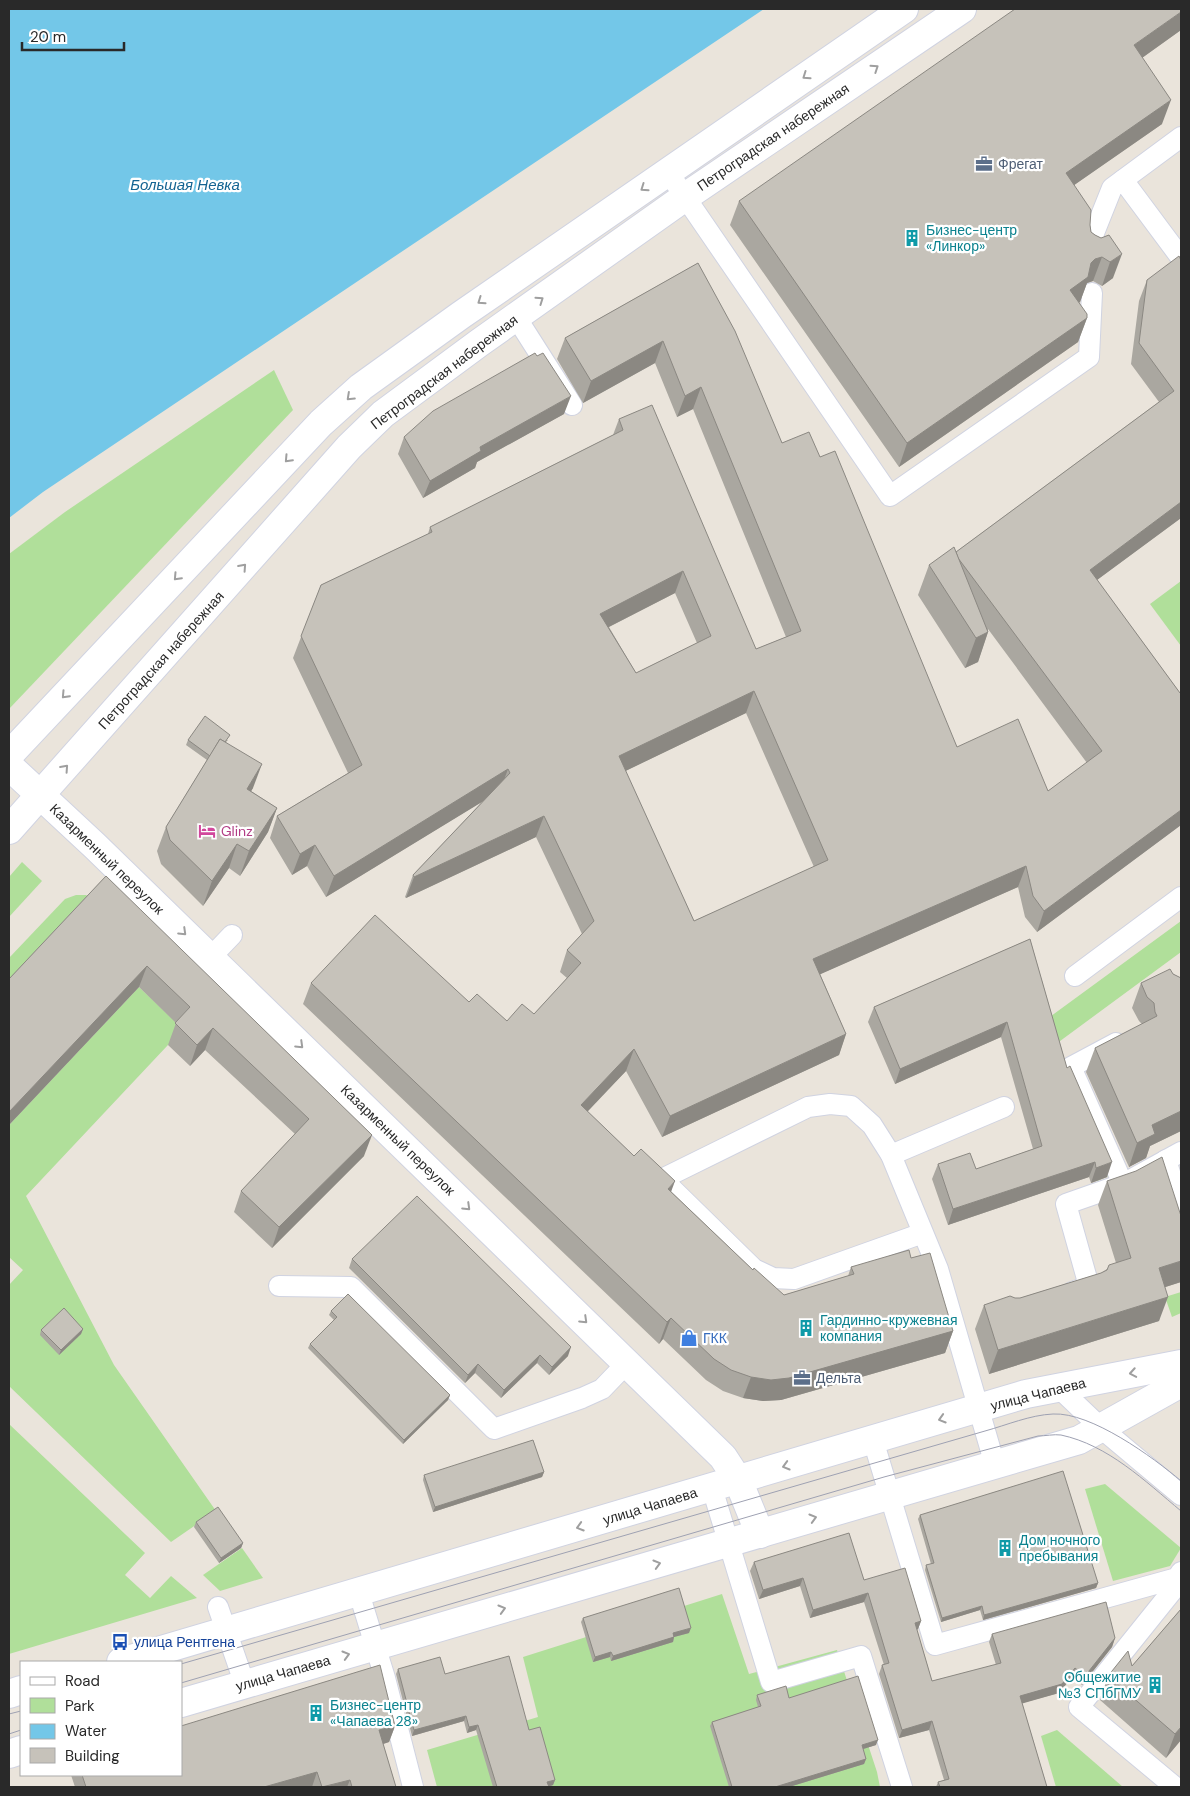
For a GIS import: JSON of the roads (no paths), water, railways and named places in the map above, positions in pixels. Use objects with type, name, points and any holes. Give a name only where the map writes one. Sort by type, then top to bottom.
[{"type":"street","points":[[9,755],[322,423],[361,387],[461,315],[904,9]]},
{"type":"street","name":"Петроградская набережная","points":[[9,830],[349,447],[383,414],[685,197],[962,9]]},
{"type":"street","name":"Казарменный переулок","points":[[9,766],[210,958],[723,1457],[725,1484],[760,1534]]},
{"type":"street","name":"улица Чапаева","points":[[125,1661],[1026,1394],[1181,1364]]},
{"type":"street","name":"улица Чапаева","points":[[182,1703],[1079,1440],[1181,1383]]},
{"type":"lane","points":[[1093,250],[1094,233],[1112,188],[1181,137]]},
{"type":"lane","points":[[668,172],[890,496],[1089,357],[1092,293]]},
{"type":"lane","points":[[1123,180],[1181,258]]},
{"type":"lane","points":[[516,317],[572,405]]},
{"type":"lane","points":[[1074,976],[1181,897]]},
{"type":"lane","points":[[210,958],[232,935]]},
{"type":"lane","points":[[1123,1184],[1071,1067],[1135,1032]]},
{"type":"lane","points":[[923,1233],[794,1279],[773,1278],[754,1269],[662,1179],[808,1107],[830,1104],[851,1106],[872,1125],[890,1155],[923,1233],[938,1269],[995,1465]]},
{"type":"lane","points":[[890,1155],[1004,1107]]},
{"type":"lane","points":[[1053,1297],[1089,1286],[1066,1204],[1123,1184],[1174,1156],[1181,1208]]},
{"type":"lane","points":[[279,1286],[350,1287],[494,1430],[582,1398],[602,1388],[627,1363]]},
{"type":"lane","points":[[1058,1387],[1101,1428],[1181,1495]]},
{"type":"lane","points":[[873,1440],[935,1645],[1176,1578],[1181,1572]]},
{"type":"lane","points":[[725,1484],[729,1542],[771,1682],[861,1656],[902,1787]]},
{"type":"lane","points":[[1175,1787],[1079,1707],[1181,1580]]},
{"type":"lane","points":[[359,1593],[413,1787]]},
{"type":"lane","points":[[218,1607],[244,1685]]},
{"type":"water","name":"Большая Невка","points":[[9,9],[764,9],[43,492],[9,518]]},
{"type":"tram line","points":[[182,1664],[1036,1416],[1068,1415],[1103,1428],[1155,1460],[1181,1481]]},
{"type":"tram line","points":[[182,1683],[884,1477],[1038,1436],[1061,1435],[1095,1447],[1140,1476],[1181,1511]]},
{"type":"tram line","points":[[9,1714],[20,1711]]},
{"type":"tram line","points":[[9,1734],[20,1730]]},
{"type":"place","name":"Фрегат","points":[[984,164]]},
{"type":"place","name":"Бизнес-центр «Линкор»","points":[[912,238]]},
{"type":"place","name":"Glinz","points":[[207,831]]},
{"type":"place","name":"Гардинно-кружевная компания","points":[[806,1328]]},
{"type":"place","name":"ГКК","points":[[689,1338]]},
{"type":"place","name":"Дельта","points":[[802,1378]]},
{"type":"place","name":"Дом ночного пребывания","points":[[1005,1548]]},
{"type":"place","name":"улица Рентгена","points":[[120,1642]]},
{"type":"place","name":"Общежитие №3 СПбГМУ","points":[[1155,1685]]},
{"type":"place","name":"Бизнес-центр «Чапаева 28»","points":[[316,1713]]}]
